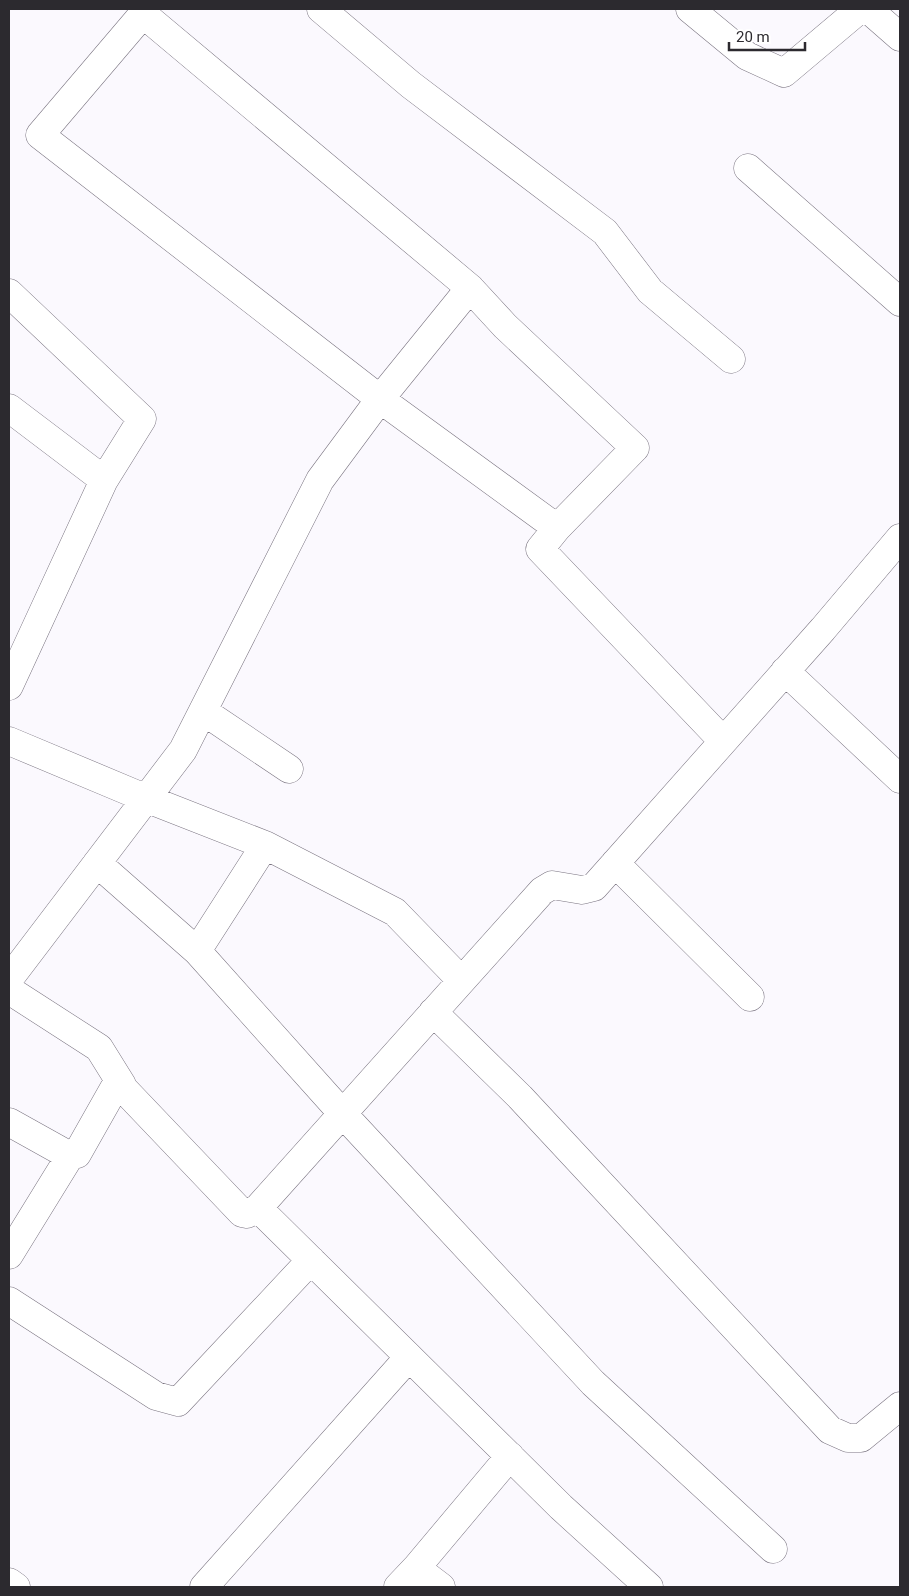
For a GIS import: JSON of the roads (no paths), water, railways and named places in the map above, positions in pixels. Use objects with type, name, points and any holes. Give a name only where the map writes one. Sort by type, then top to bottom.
[{"type":"street","points":[[322,9],[411,84],[605,232],[650,291],[731,359]]},
{"type":"street","points":[[690,9],[747,56],[784,73],[860,9]]},
{"type":"street","points":[[868,9],[900,37]]},
{"type":"street","points":[[557,528],[380,399],[40,135],[143,11],[470,288],[505,326],[635,448],[540,548],[723,741]]},
{"type":"street","points":[[748,168],[900,302]]},
{"type":"street","points":[[9,979],[183,750],[320,480],[380,399],[470,288]]},
{"type":"street","points":[[9,293],[142,420],[104,480],[9,686]]},
{"type":"street","points":[[9,408],[104,480]]},
{"type":"street","points":[[9,990],[100,1048],[122,1085],[242,1213],[247,1214],[258,1208],[542,890],[552,885],[582,890],[594,887],[785,671],[897,550]]},
{"type":"street","points":[[785,671],[900,779]]},
{"type":"street","points":[[203,711],[289,769]]},
{"type":"street","points":[[9,740],[145,798],[265,845],[395,912],[461,980]]},
{"type":"street","points":[[197,951],[265,845]]},
{"type":"street","points":[[97,863],[197,951],[342,1113],[593,1383],[773,1549]]},
{"type":"street","points":[[615,863],[750,997]]},
{"type":"street","points":[[433,1012],[520,1097],[830,1430],[848,1438],[861,1438],[900,1406]]},
{"type":"street","points":[[9,1255],[70,1156],[77,1154],[116,1085],[122,1085]]},
{"type":"street","points":[[9,1122],[70,1156]]},
{"type":"street","points":[[258,1208],[561,1507],[648,1587]]},
{"type":"street","points":[[9,1301],[156,1396],[178,1402],[311,1260]]},
{"type":"street","points":[[204,1587],[409,1357]]},
{"type":"street","points":[[441,1587],[407,1578],[510,1456]]},
{"type":"street","points":[[9,1582],[16,1587]]}]
